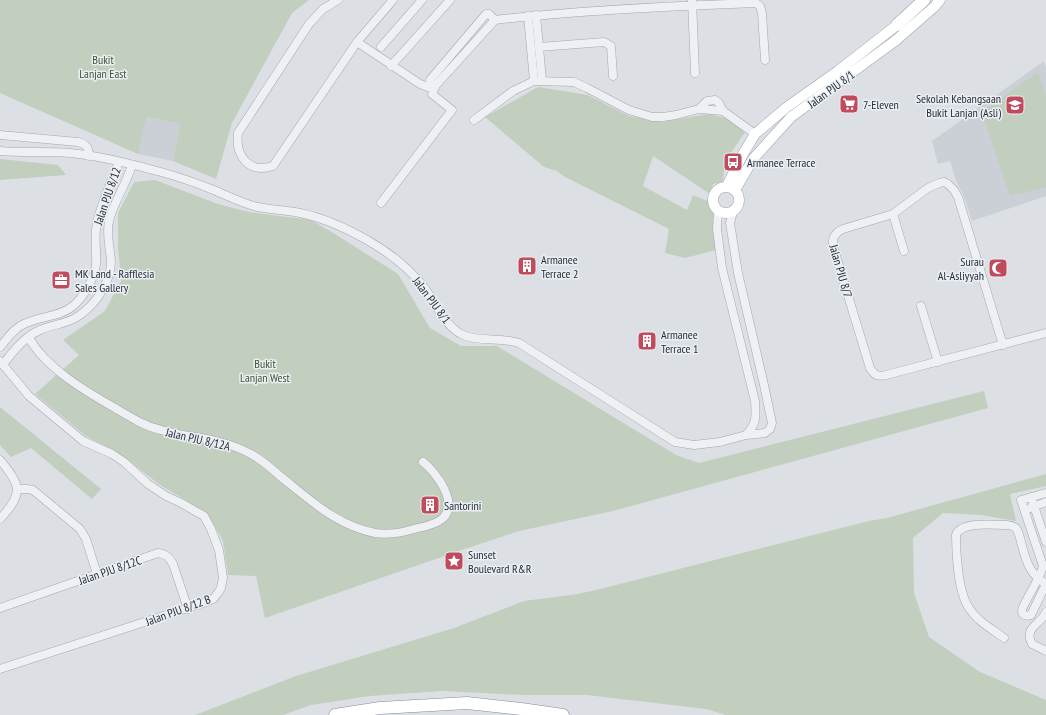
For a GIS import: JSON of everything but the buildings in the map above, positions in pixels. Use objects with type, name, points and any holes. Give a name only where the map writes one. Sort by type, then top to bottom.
[{"type":"highway","points":[[897,25],[924,0]]},
{"type":"highway","points":[[335,715],[380,708],[467,703],[521,708],[563,715]]},
{"type":"main road","name":"Jalan PJU 8/1","points":[[731,188],[753,159],[791,117],[897,25],[919,0]]},
{"type":"main road","name":"Jalan PJU 8/1","points":[[731,188],[743,154],[755,134],[787,107],[895,41],[940,0]]},
{"type":"main road","points":[[718,188],[731,188],[740,199],[736,208],[732,212],[725,213],[718,211],[713,204],[713,195],[718,188]]},
{"type":"street","points":[[338,0],[323,9],[309,24],[238,133],[238,148],[242,157],[257,168],[273,166],[357,42],[393,0]]},
{"type":"street","points":[[381,47],[422,0]]},
{"type":"street","points":[[392,66],[450,0]]},
{"type":"street","points":[[357,42],[425,86],[432,86],[433,82],[486,14],[489,14],[495,20],[692,3],[756,3],[760,6],[762,13],[765,60]]},
{"type":"street","points":[[692,3],[695,72]]},
{"type":"street","points":[[532,16],[539,47],[538,81]]},
{"type":"street","points":[[532,16],[538,81]]},
{"type":"street","points":[[539,47],[604,42],[608,43],[611,46],[613,76]]},
{"type":"street","points":[[474,120],[513,91],[538,81],[574,82],[629,110],[652,117],[676,115],[699,109],[704,103],[715,100],[719,103],[723,111],[755,134]]},
{"type":"street","points":[[381,203],[452,110],[432,94],[433,82]]},
{"type":"street","points":[[0,135],[78,142],[87,146],[89,156]]},
{"type":"street","name":"Jalan PJU 8/1","points":[[0,150],[89,156],[119,162],[162,172],[252,205],[300,213],[330,221],[349,230],[386,252],[410,271],[424,287],[455,331],[472,338],[510,340],[519,343],[675,442],[694,445],[758,434],[768,431],[772,423],[738,273],[730,223],[732,212]]},
{"type":"street","name":"Jalan PJU 8/12","points":[[0,347],[17,328],[36,319],[69,310],[78,301],[92,278],[96,266],[96,225],[119,162]]},
{"type":"street","name":"Jalan PJU 8/12","points":[[2,363],[13,351],[40,330],[72,320],[92,304],[108,279],[111,260],[107,232],[109,222],[115,204],[128,179],[132,165]]},
{"type":"street","name":"Jalan PJU 8/7","points":[[1003,345],[960,204],[954,190],[948,184],[944,182],[928,188],[893,214],[838,231],[832,240],[872,372],[876,375],[881,376],[938,362],[1003,345],[1046,333]]},
{"type":"street","points":[[718,211],[717,229],[722,268],[755,401],[755,421],[752,428],[746,435]]},
{"type":"street","points":[[893,214],[904,251]]},
{"type":"street","points":[[921,306],[938,362]]},
{"type":"street","points":[[36,319],[40,330]]},
{"type":"street","name":"Jalan PJU 8/12A","points":[[29,338],[41,355],[72,382],[94,396],[147,426],[181,435],[206,438],[225,443],[252,455],[332,516],[350,526],[373,532],[394,534],[424,527],[442,519],[447,509],[447,494],[440,481],[431,469],[423,462]]},
{"type":"street","name":"Jalan PJU 8/12 B","points":[[0,669],[188,608],[213,598],[221,588],[223,578],[219,550],[204,516],[166,496],[148,484],[124,462],[112,454],[83,441],[29,396],[2,363]]},
{"type":"street","points":[[755,401],[767,398]]},
{"type":"street","points":[[0,460],[13,478],[17,489],[12,506],[0,519]]},
{"type":"street","points":[[17,489],[32,490],[80,529],[86,539],[97,574]]},
{"type":"street","points":[[1004,638],[976,617],[966,603],[959,578],[956,541],[957,530],[969,525],[1012,525],[1016,528],[1028,565],[1037,579],[1046,584],[1032,614],[1028,616],[1023,614],[1022,610],[1037,579],[1043,566],[1021,500],[1046,493]]},
{"type":"street","points":[[1031,497],[1046,542]]},
{"type":"street","points":[[1024,509],[1046,502]]},
{"type":"street","name":"Jalan PJU 8/12C","points":[[0,608],[155,554],[166,555],[173,564],[188,608]]},
{"type":"street","points":[[1046,612],[1042,620],[1035,624],[1031,630],[1030,639],[1032,644],[1046,651]]},
{"type":"shaded area","name":"Sekolah Kebangsaan Bukit Lanjan (Asli)","points":[[1044,61],[1046,68],[1046,196],[972,221],[963,194],[956,181],[950,161],[938,164],[932,141]]},
{"type":"shaded area","points":[[145,117],[180,124],[173,161],[138,154]]},
{"type":"green space","name":"Bukit Lanjan East","points":[[0,0],[309,0],[292,13],[232,123],[216,179],[173,161],[180,124],[146,117],[138,154],[0,93]]},
{"type":"green space","points":[[1038,72],[1046,96],[1046,187],[1010,196],[982,112]]},
{"type":"green space","points":[[538,87],[588,95],[629,116],[662,122],[708,114],[730,119],[745,132],[725,162],[723,182],[713,184],[710,194],[653,156],[643,186],[687,210],[693,195],[710,202],[714,212],[716,250],[685,258],[665,253],[669,229],[565,177],[557,171],[544,167],[485,117]]},
{"type":"green space","points":[[0,159],[58,165],[66,175],[0,180]]},
{"type":"green space","name":"Bukit Lanjan West","points":[[155,180],[218,204],[249,212],[311,220],[398,274],[430,328],[461,346],[497,346],[676,455],[699,463],[984,391],[988,408],[613,511],[519,531],[265,618],[256,576],[228,575],[223,541],[207,513],[160,485],[129,461],[86,436],[35,394],[79,355],[63,340],[105,311],[121,281],[118,246],[118,213],[134,182]]},
{"type":"green space","points":[[0,407],[101,489],[92,499],[31,448],[11,457],[0,445]]},
{"type":"green space","points":[[1046,474],[1046,486],[1010,494],[1016,521],[981,515],[943,513],[913,538],[914,593],[929,637],[980,672],[1046,700],[1046,715],[726,715],[706,709],[587,695],[522,695],[442,691],[370,696],[311,705],[283,715],[195,715],[296,676],[454,628],[524,601],[578,594],[600,589],[869,521],[887,518]]},
{"type":"place","name":"7-Eleven","points":[[849,104]]},
{"type":"place","name":"Sekolah Kebangsaan Bukit Lanjan (Asli)","points":[[1015,105]]},
{"type":"place","name":"Armanee Terrace","points":[[733,162]]},
{"type":"place","name":"Armanee Terrace 2","points":[[527,266]]},
{"type":"place","name":"Surau Al-Asliyyah","points":[[998,268]]},
{"type":"place","name":"MK Land - Rafflesia Sales Gallery","points":[[61,280]]},
{"type":"place","name":"Armanee Terrace 1","points":[[647,341]]},
{"type":"place","name":"Santorini","points":[[430,505]]},
{"type":"place","name":"Sunset Boulevard R&R","points":[[454,561]]}]
